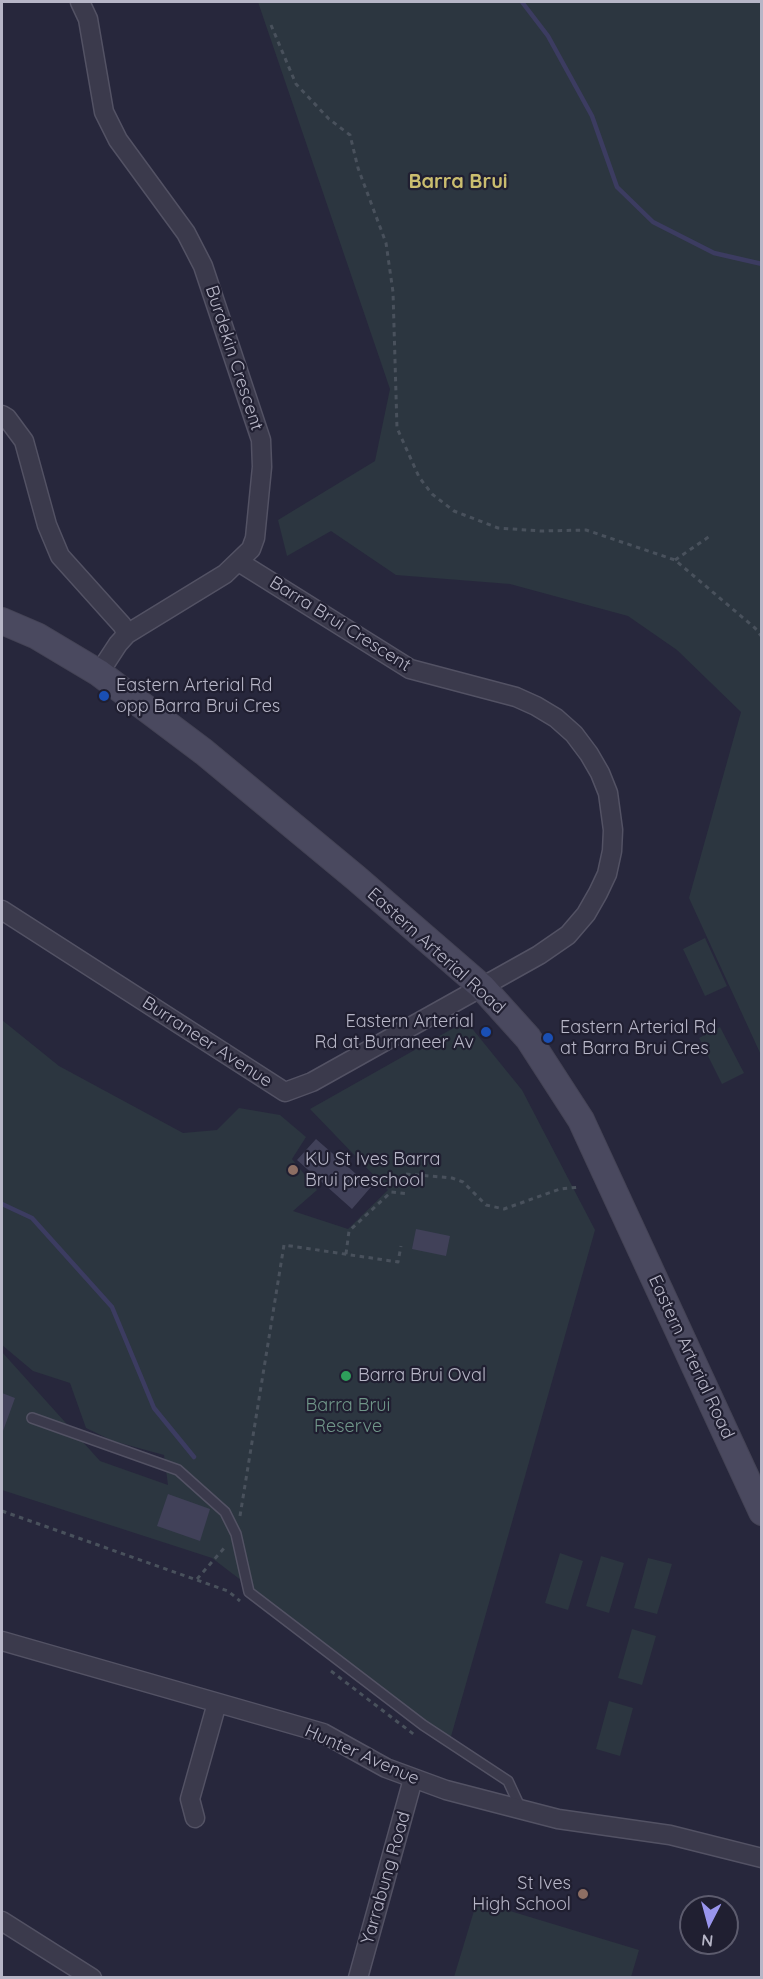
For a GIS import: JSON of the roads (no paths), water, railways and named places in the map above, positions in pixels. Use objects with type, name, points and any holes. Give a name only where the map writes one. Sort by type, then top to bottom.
[{"type":"main road","name":"Eastern Arterial Road","points":[[2,621],[37,636],[99,673],[204,752],[356,878],[482,987],[528,1038],[581,1120],[762,1512]]},
{"type":"street","name":"Burdekin Crescent","points":[[81,2],[88,20],[104,112],[117,140],[186,233],[203,266],[261,440],[262,467],[255,538],[251,549],[225,574],[127,634],[99,673]]},
{"type":"street","points":[[2,415],[7,418],[24,441],[46,525],[60,556],[122,625],[127,634]]},
{"type":"street","name":"Barra Brui Crescent","points":[[239,562],[410,669],[516,697],[536,706],[556,718],[574,734],[590,754],[608,793],[613,830],[612,851],[607,874],[586,914],[568,935],[539,955],[482,987]]},
{"type":"street","name":"Burraneer Avenue","points":[[2,910],[285,1092],[312,1082],[482,987]]},
{"type":"street","name":"Hunter Avenue","points":[[2,1641],[323,1733],[386,1768],[446,1790],[558,1819],[670,1835],[762,1858]]},
{"type":"street","points":[[195,1818],[190,1799],[218,1703]]},
{"type":"street","name":"Yarrabung Road","points":[[358,1977],[413,1779]]},
{"type":"street","points":[[2,1921],[92,1977]]},
{"type":"lane","points":[[32,1418],[178,1470],[225,1512],[237,1534],[249,1592],[423,1725],[508,1781],[521,1809]]},
{"type":"waterway","points":[[522,2],[548,36],[592,116],[617,187],[653,222],[714,253],[762,264]]},
{"type":"waterway","points":[[2,1204],[32,1218],[112,1307],[154,1408],[194,1457]]},
{"type":"place","name":"Eastern Arterial Rd opp Barra Brui Cres","points":[[104,696]]},
{"type":"place","name":"Eastern Arterial Rd at Burraneer Av","points":[[486,1032]]},
{"type":"place","name":"Eastern Arterial Rd at Barra Brui Cres","points":[[548,1038]]},
{"type":"place","name":"KU St Ives Barra Brui preschool","points":[[293,1170]]},
{"type":"place","name":"Barra Brui Oval","points":[[346,1376]]},
{"type":"place","name":"St Ives High School","points":[[583,1894]]},
{"type":"district","name":"Barra Brui","points":[[458,182]]},
{"type":"park label","name":"Barra Brui Reserve","points":[[348,1416]]}]
